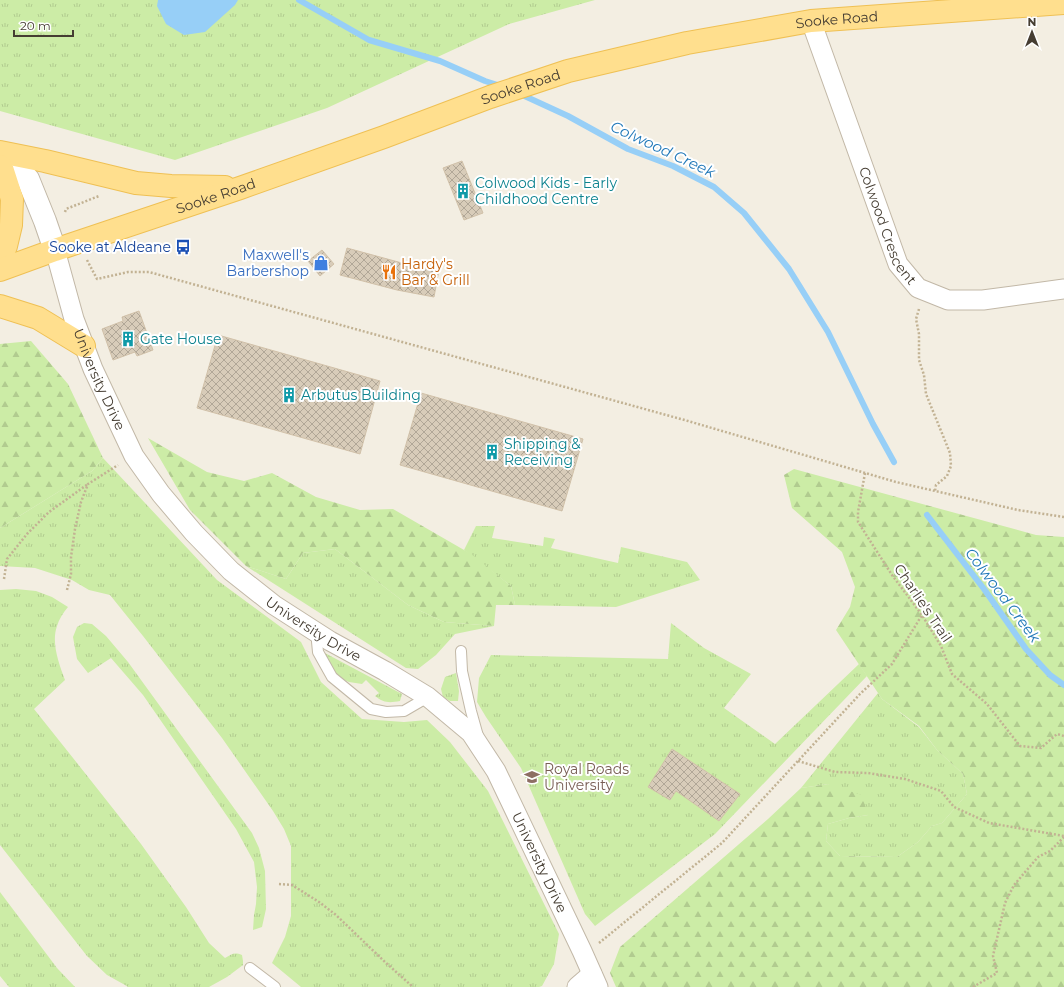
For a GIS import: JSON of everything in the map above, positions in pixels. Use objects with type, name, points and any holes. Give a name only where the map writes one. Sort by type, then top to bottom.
[{"type":"main road","name":"Sooke Road","points":[[0,270],[240,188],[384,137],[490,97],[568,71],[687,43],[811,21],[1064,2]]},
{"type":"main road","points":[[0,152],[45,161],[136,183],[171,186],[240,188]]},
{"type":"main road","points":[[0,166],[12,199],[11,225],[0,262]]},
{"type":"main road","points":[[0,306],[38,318],[84,346]]},
{"type":"street","name":"Colwood Crescent","points":[[811,21],[898,264],[918,288],[948,300],[983,300],[1064,289]]},
{"type":"street","points":[[0,155],[12,162],[28,179],[55,250]]},
{"type":"street","name":"University Drive","points":[[55,250],[74,318],[93,369],[134,456],[161,494],[194,533],[231,571],[274,605],[428,697],[471,733],[496,771],[595,980]]},
{"type":"street","points":[[577,987],[595,980]]},
{"type":"lane","points":[[316,631],[318,652],[332,677],[371,709],[386,712],[404,711],[428,697]]},
{"type":"lane","points":[[461,651],[462,671],[471,711],[483,752]]},
{"type":"lane","points":[[250,968],[275,987]]},
{"type":"path","points":[[64,214],[66,208],[104,195]]},
{"type":"path","points":[[93,271],[97,279],[128,272],[149,272],[673,417],[896,482],[1018,510],[1064,517]]},
{"type":"path","points":[[926,291],[916,319],[919,334],[919,360],[924,375],[926,394],[950,453],[951,466],[947,476],[936,485],[935,491]]},
{"type":"path","points":[[4,579],[7,559],[27,534],[50,512],[88,484],[134,456]]},
{"type":"path","name":"Charlie's Trail","points":[[865,473],[858,512],[858,522],[892,575],[922,614],[941,646],[952,674],[986,704],[1020,746],[1041,748],[1057,734],[1064,736]]},
{"type":"path","points":[[67,590],[71,574],[74,529],[81,502],[88,484]]},
{"type":"path","points":[[595,980],[598,944],[722,843],[860,694],[892,664],[922,614]]},
{"type":"path","points":[[798,761],[835,772],[868,773],[905,779],[941,791],[954,807],[989,823],[1064,836]]},
{"type":"path","points":[[973,987],[997,973],[993,956],[1005,903],[1014,885],[1038,857],[1050,851],[1064,836]]},
{"type":"path","points":[[279,884],[292,885],[336,915],[413,987]]},
{"type":"green space","points":[[0,0],[595,0],[509,24],[327,108],[175,160],[0,111]]},
{"type":"green space","points":[[31,341],[68,384],[103,458],[92,471],[0,528],[0,344]]},
{"type":"green space","points":[[148,438],[207,472],[244,481],[272,473],[316,497],[360,510],[393,509],[471,554],[511,586],[515,605],[496,605],[494,626],[444,622],[408,605],[335,549],[303,553],[286,579],[246,566],[190,510]]},
{"type":"green space","points":[[103,458],[217,580],[301,642],[321,682],[362,719],[404,722],[427,720],[450,742],[488,791],[559,934],[554,964],[542,986],[301,987],[272,963],[285,937],[291,916],[291,846],[284,829],[273,811],[222,738],[110,595],[89,590],[72,580],[35,568],[0,566],[0,528],[92,471]]},
{"type":"green space","points":[[794,469],[1036,535],[1064,537],[1064,987],[616,987],[610,973],[620,947],[768,819],[801,788],[828,784],[862,795],[868,815],[849,818],[828,824],[826,841],[840,856],[897,857],[918,842],[932,826],[942,823],[967,794],[963,774],[937,750],[919,726],[882,699],[836,630],[850,607],[855,587],[842,552],[792,508],[784,475]]},
{"type":"green space","points":[[476,526],[495,526],[492,538],[543,546],[544,537],[555,539],[551,548],[618,563],[621,547],[687,562],[700,580],[616,607],[515,605],[511,586],[464,550]]},
{"type":"green space","points":[[335,549],[408,605],[444,622],[494,626],[455,634],[436,655],[418,669],[406,668],[246,566],[286,579],[303,553]]},
{"type":"green space","points":[[16,589],[36,591],[52,597],[68,607],[61,616],[55,633],[56,653],[65,680],[34,709],[141,844],[186,907],[209,943],[225,958],[233,954],[242,955],[243,965],[227,977],[209,987],[128,987],[107,975],[87,956],[0,845],[0,590]]},
{"type":"green space","points":[[84,623],[92,624],[106,636],[128,662],[252,833],[259,848],[265,871],[266,909],[262,927],[253,930],[257,887],[254,862],[236,829],[143,695],[111,658],[88,673],[77,659],[73,637],[77,627]]},
{"type":"green space","points":[[671,623],[704,648],[751,674],[724,708],[775,744],[859,664],[867,676],[715,834],[595,926],[585,914],[521,768],[477,702],[479,678],[491,655],[668,659]]},
{"type":"green space","points":[[323,652],[402,694],[400,701],[387,702],[381,700],[375,696],[379,693],[366,680],[362,684],[349,682],[342,679],[329,666]]},
{"type":"green space","points":[[456,673],[459,691],[458,701],[450,701],[443,697],[441,689],[445,677]]},
{"type":"green space","points":[[878,693],[882,699],[919,727],[937,750],[963,774],[967,794],[942,823],[932,826],[918,842],[897,857],[840,856],[826,841],[828,824],[849,818],[868,815],[828,784],[801,788]]},
{"type":"green space","points":[[0,892],[57,968],[75,987],[9,987],[0,976]]},
{"type":"water","points":[[158,0],[238,0],[235,5],[205,32],[184,35],[166,24],[157,6]]},
{"type":"building","name":"Colwood Kids - Early Childhood Centre","points":[[462,161],[483,213],[464,220],[443,168]]},
{"type":"building","name":"Hardy's Bar & Grill","points":[[347,248],[402,263],[439,270],[434,297],[397,290],[340,275]]},
{"type":"building","name":"Maxwell's Barbershop","points":[[322,250],[334,264],[320,276],[308,261]]},
{"type":"building","name":"Gate House","points":[[139,311],[153,350],[137,356],[135,352],[113,360],[102,329],[123,321],[122,317]]},
{"type":"building","name":"Arbutus Building","points":[[218,335],[380,381],[360,454],[197,408]]},
{"type":"building","name":"Shipping & Receiving","points":[[421,393],[583,439],[562,511],[400,465]]},
{"type":"building","points":[[672,749],[740,794],[719,821],[676,791],[670,800],[648,787]]},
{"type":"waterway","name":"Colwood Creek","points":[[299,0],[369,40],[440,61],[485,81],[501,86]]},
{"type":"waterway","name":"Colwood Creek","points":[[518,93],[568,116],[628,149],[673,166],[714,187],[744,213],[789,269],[828,332],[873,424],[894,462]]},
{"type":"waterway","name":"Colwood Creek","points":[[927,515],[984,589],[1026,649],[1050,675],[1064,685]]},
{"type":"place","name":"Colwood Kids - Early Childhood Centre","points":[[463,191]]},
{"type":"place","name":"Sooke at Aldeane","points":[[183,247]]},
{"type":"place","name":"Maxwell's Barbershop","points":[[321,263]]},
{"type":"place","name":"Hardy's Bar & Grill","points":[[389,272]]},
{"type":"place","name":"Gate House","points":[[128,339]]},
{"type":"place","name":"Arbutus Building","points":[[289,395]]},
{"type":"place","name":"Shipping & Receiving","points":[[492,452]]},
{"type":"place","name":"Royal Roads University","points":[[532,777]]}]
